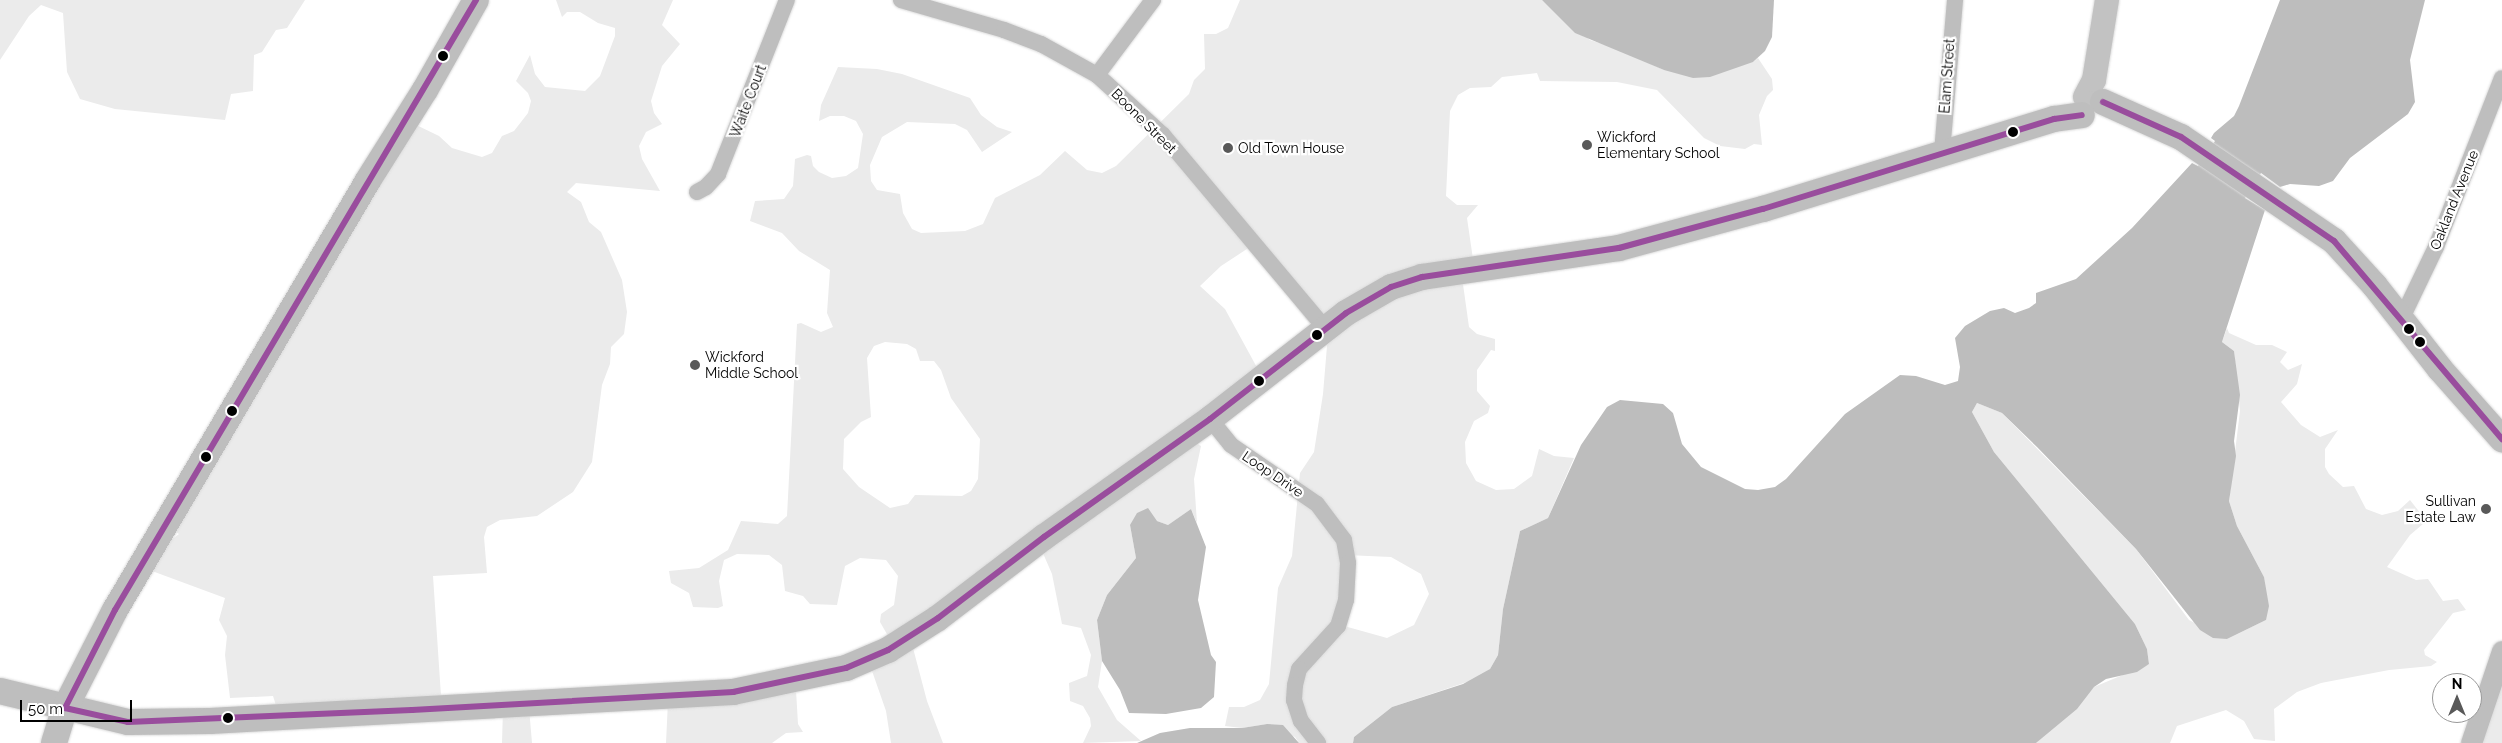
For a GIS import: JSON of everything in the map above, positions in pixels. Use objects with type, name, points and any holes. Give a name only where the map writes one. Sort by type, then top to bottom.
[{"type":"main road","points":[[54,743],[65,708],[115,610],[368,182],[426,90],[476,0]]},
{"type":"main road","points":[[2093,104],[2107,0]]},
{"type":"main road","points":[[0,691],[128,722],[210,721],[734,692],[798,680],[846,668],[888,650],[938,618],[1044,537],[1210,418],[1346,313],[1391,287],[1422,277],[1619,248],[1763,209],[2093,104],[2181,137],[2334,241],[2401,320],[2440,370],[2502,440]]},
{"type":"street","name":"Waite Court","points":[[697,192],[706,188],[718,174],[787,0]]},
{"type":"street","name":"Boone Street","points":[[901,0],[1004,30],[1041,44],[1097,75],[1163,135],[1326,329]]},
{"type":"street","points":[[1097,75],[1153,0]]},
{"type":"street","name":"Elam Street","points":[[1942,152],[1955,0]]},
{"type":"street","name":"Oakland Avenue","points":[[2401,320],[2436,246],[2502,78]]},
{"type":"street","name":"Loop Drive","points":[[1210,418],[1231,446],[1317,504],[1344,540],[1348,563],[1346,600],[1338,626],[1299,669],[1294,684],[1294,700],[1302,721],[1318,743]]},
{"type":"street","points":[[2471,743],[2502,651]]},
{"type":"shaded area","points":[[0,0],[305,0],[287,28],[276,30],[262,52],[254,55],[253,91],[231,94],[225,120],[115,109],[80,99],[67,72],[63,13],[41,5],[29,16],[0,60]]},
{"type":"shaded area","points":[[556,0],[673,0],[662,25],[680,44],[662,66],[651,101],[654,113],[662,124],[646,132],[639,146],[642,159],[660,191],[576,183],[567,192],[581,202],[589,222],[601,232],[622,280],[627,312],[624,334],[611,347],[610,364],[602,385],[592,462],[573,492],[537,516],[500,520],[487,527],[484,537],[487,573],[433,576],[442,711],[280,718],[273,696],[230,698],[225,655],[227,636],[219,620],[225,598],[152,571],[162,547],[179,534],[165,524],[406,120],[439,136],[452,148],[482,157],[492,153],[502,136],[514,131],[528,113],[531,101],[528,93],[516,81],[530,55],[535,74],[545,87],[585,91],[600,76],[615,36],[615,28],[598,23],[580,12],[567,12],[562,17]]},
{"type":"shaded area","points":[[1240,0],[1542,0],[1590,40],[1621,50],[1664,70],[1753,62],[1758,58],[1772,79],[1773,90],[1767,96],[1759,115],[1762,145],[1754,144],[1745,149],[1720,146],[1704,138],[1657,90],[1617,82],[1540,81],[1537,73],[1502,77],[1491,87],[1470,88],[1458,95],[1450,111],[1446,196],[1457,205],[1478,205],[1467,218],[1474,266],[1461,270],[1469,327],[1477,334],[1495,339],[1495,351],[1491,350],[1477,370],[1477,391],[1490,406],[1488,413],[1474,421],[1465,442],[1466,463],[1476,481],[1496,490],[1514,489],[1532,476],[1539,449],[1554,456],[1574,458],[1548,518],[1520,531],[1503,609],[1498,655],[1490,669],[1476,679],[1392,707],[1354,737],[1353,743],[1299,743],[1295,737],[1267,724],[1242,728],[1225,726],[1229,707],[1244,707],[1260,700],[1269,684],[1278,588],[1292,556],[1300,473],[1314,452],[1323,394],[1327,346],[1250,247],[1221,266],[1200,286],[1225,309],[1260,373],[1193,441],[1201,446],[1194,479],[1197,523],[1191,509],[1168,525],[1157,521],[1130,525],[1136,558],[1107,595],[1097,620],[1102,661],[1098,687],[1117,720],[1141,741],[1083,743],[1091,726],[1090,718],[1083,706],[1070,701],[1069,683],[1087,676],[1091,655],[1081,628],[1062,624],[1052,574],[1042,551],[913,648],[927,701],[943,743],[891,743],[886,711],[871,668],[899,655],[880,622],[881,614],[894,605],[898,576],[886,560],[860,558],[845,566],[837,605],[810,604],[803,596],[785,591],[782,565],[769,555],[737,554],[724,560],[719,581],[723,606],[718,608],[693,607],[689,593],[671,583],[669,571],[699,568],[728,550],[741,521],[778,524],[787,516],[797,324],[801,323],[821,332],[833,327],[827,313],[830,270],[799,251],[782,233],[750,221],[755,201],[784,199],[793,186],[795,159],[807,155],[811,156],[813,166],[819,172],[832,178],[846,176],[858,168],[863,134],[856,121],[844,116],[830,116],[819,121],[821,105],[838,67],[877,69],[902,74],[970,98],[981,115],[997,127],[1012,132],[982,152],[967,130],[955,124],[907,122],[882,137],[870,165],[871,181],[877,190],[900,194],[903,213],[912,229],[921,233],[965,231],[983,224],[995,198],[1040,175],[1065,151],[1087,170],[1102,173],[1116,166],[1189,94],[1194,80],[1205,69],[1204,34],[1216,34],[1228,28]],"holes":[[[885,342],[907,344],[916,349],[920,361],[934,361],[941,370],[951,398],[980,439],[978,479],[971,491],[962,496],[915,495],[908,504],[890,508],[859,487],[843,469],[844,439],[861,422],[871,417],[867,358],[874,346]],[[1346,555],[1391,557],[1421,574],[1429,594],[1414,625],[1387,638],[1337,624]]]},
{"type":"shaded area","points":[[1542,0],[1774,0],[1772,37],[1765,51],[1753,62],[1710,77],[1693,78],[1664,70],[1575,33]]},
{"type":"shaded area","points":[[2280,0],[2425,0],[2410,60],[2415,102],[2408,114],[2350,158],[2333,181],[2319,186],[2290,184],[2280,187],[2261,173],[2245,198],[2265,210],[2222,342],[2234,351],[2240,395],[2234,441],[2236,456],[2229,501],[2237,526],[2264,577],[2269,606],[2266,620],[2227,639],[2213,638],[2200,630],[2136,549],[2037,447],[2002,413],[1977,403],[1972,412],[1994,452],[2135,624],[2147,649],[2149,664],[2137,672],[2106,679],[2094,687],[2077,709],[2036,743],[1353,743],[1354,737],[1392,707],[1463,684],[1490,669],[1498,655],[1503,609],[1520,531],[1548,518],[1581,445],[1607,407],[1620,400],[1663,404],[1673,413],[1682,444],[1701,467],[1745,489],[1758,490],[1775,487],[1786,479],[1845,414],[1900,375],[1916,376],[1945,385],[1958,381],[1960,367],[1955,338],[1965,326],[1990,311],[2004,308],[2015,313],[2029,308],[2036,303],[2036,293],[2076,279],[2132,228],[2192,163],[2198,166],[2215,141],[2211,138],[2214,133],[2234,116],[2239,106]]},
{"type":"shaded area","points":[[2227,328],[2229,333],[2256,345],[2272,345],[2287,352],[2280,362],[2288,370],[2302,364],[2297,384],[2281,402],[2301,425],[2320,437],[2338,430],[2325,449],[2325,467],[2329,474],[2343,487],[2354,486],[2366,509],[2382,515],[2398,511],[2410,500],[2421,514],[2430,518],[2410,535],[2387,567],[2416,580],[2428,579],[2443,601],[2458,599],[2466,610],[2453,613],[2424,650],[2425,655],[2437,662],[2431,666],[2389,670],[2321,683],[2297,692],[2274,709],[2275,741],[2254,739],[2244,721],[2226,710],[2177,726],[2170,743],[2036,743],[2094,687],[2149,664],[2147,649],[2135,624],[1994,452],[1972,412],[1977,403],[2002,413],[2136,549],[2189,620],[2227,639],[2266,620],[2264,577],[2237,526],[2229,501],[2240,411],[2234,351],[2222,342]]},
{"type":"shaded area","points":[[1148,508],[1157,521],[1168,525],[1191,509],[1206,547],[1198,600],[1211,655],[1216,662],[1214,697],[1201,708],[1166,714],[1129,713],[1120,690],[1102,661],[1097,620],[1107,595],[1136,558],[1130,525],[1137,513]]},
{"type":"shaded area","points":[[2502,647],[2502,743],[2469,743],[2476,723],[2482,723],[2482,705]]},
{"type":"shaded area","points":[[796,690],[798,724],[803,732],[786,733],[772,743],[666,743],[668,701]]},
{"type":"shaded area","points":[[503,708],[529,708],[532,743],[502,743]]},
{"type":"shaded area","points":[[1267,724],[1283,725],[1299,743],[1137,743],[1160,733],[1190,728],[1242,728]]},
{"type":"transit line","points":[[65,708],[115,610],[476,0]]},
{"type":"transit line","points":[[2103,102],[2181,137],[2334,241],[2502,439]]},
{"type":"transit line","points":[[65,708],[128,722],[412,710],[733,692],[846,668],[888,650],[938,618],[1044,537],[1210,419],[1346,313],[1391,287],[1422,277],[1619,248],[1763,209],[2054,119],[2082,115]]},
{"type":"place","name":"Wickford Elementary School","points":[[1587,145]]},
{"type":"place","name":"Old Town House","points":[[1228,148]]},
{"type":"place","name":"Wickford Middle School","points":[[695,365]]},
{"type":"place","name":"Sullivan Estate Law","points":[[2486,509]]}]
